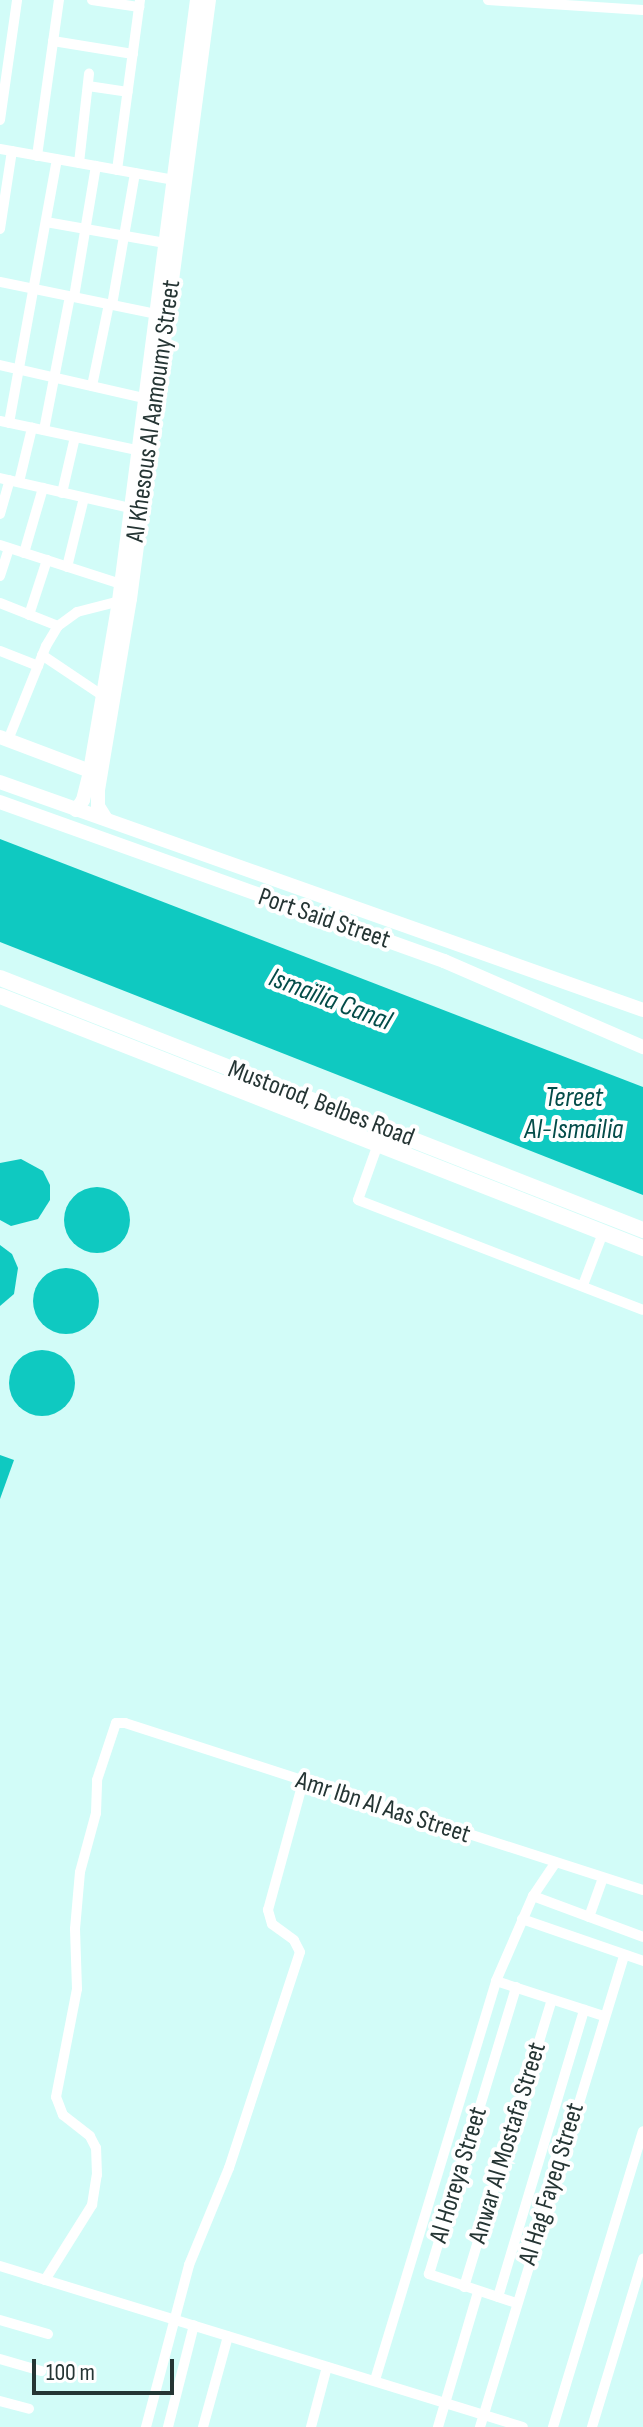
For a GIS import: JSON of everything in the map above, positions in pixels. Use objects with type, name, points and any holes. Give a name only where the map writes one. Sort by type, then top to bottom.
[{"type":"main road","name":"Mustorod, Belbes Road","points":[[0,978],[643,1230]]},
{"type":"main road","name":"Mustorod, Belbes Road","points":[[0,996],[643,1248]]},
{"type":"street","points":[[0,120],[17,0]]},
{"type":"street","points":[[37,156],[59,0]]},
{"type":"street","points":[[92,0],[139,4],[117,170]]},
{"type":"street","name":"Al Khesous Al Aamoumy Street","points":[[76,810],[83,800],[90,771],[124,600],[121,584],[137,450],[197,0]]},
{"type":"street","name":"Al Khesous Al Aamoumy Street","points":[[106,819],[97,798],[209,0]]},
{"type":"street","points":[[488,0],[611,4],[643,10]]},
{"type":"street","points":[[53,41],[133,54]]},
{"type":"street","points":[[79,163],[89,74]]},
{"type":"street","points":[[88,86],[128,92]]},
{"type":"street","points":[[0,149],[174,180]]},
{"type":"street","points":[[0,229],[12,151]]},
{"type":"street","points":[[57,159],[19,369],[4,422],[137,450]]},
{"type":"street","points":[[0,514],[10,480],[38,429],[54,377],[86,229],[96,166]]},
{"type":"street","points":[[92,386],[135,173]]},
{"type":"street","points":[[46,222],[165,243]]},
{"type":"street","points":[[0,282],[156,314]]},
{"type":"street","points":[[0,365],[144,398]]},
{"type":"street","points":[[62,493],[75,437]]},
{"type":"street","points":[[10,480],[130,508]]},
{"type":"street","points":[[24,553],[43,488]]},
{"type":"street","points":[[67,567],[84,498]]},
{"type":"street","points":[[0,576],[4,547],[121,584]]},
{"type":"street","points":[[29,615],[47,560]]},
{"type":"street","points":[[90,771],[4,739],[58,626],[77,612],[124,600]]},
{"type":"street","points":[[0,603],[58,626]]},
{"type":"street","points":[[0,651],[40,661],[103,696]]},
{"type":"street","name":"Port Said Street","points":[[0,782],[643,1010]]},
{"type":"street","name":"Port Said Street","points":[[0,802],[468,970],[643,1047]]},
{"type":"street","points":[[378,1144],[358,1200],[643,1310]]},
{"type":"street","points":[[583,1285],[603,1233]]},
{"type":"street","name":"Amr Ibn Al Aas Street","points":[[45,2280],[92,2205],[96,2184],[96,2148],[90,2136],[63,2115],[56,2097],[77,1989],[80,1872],[96,1813],[97,1780],[113,1727],[125,1723],[643,1890]]},
{"type":"street","points":[[146,2427],[189,2265],[229,2168],[300,1952],[294,1940],[272,1924],[268,1910],[303,1782]]},
{"type":"street","points":[[375,2380],[496,1981],[533,1896],[555,1863]]},
{"type":"street","points":[[589,1917],[603,1878]]},
{"type":"street","points":[[533,1896],[643,1937]]},
{"type":"street","points":[[522,1919],[643,1961]]},
{"type":"street","name":"Al Hag Fayeq Street","points":[[480,2427],[624,1956]]},
{"type":"street","points":[[496,1981],[604,2016]]},
{"type":"street","name":"Al Horeya Street","points":[[516,1987],[430,2272],[432,2278],[516,2303]]},
{"type":"street","name":"Anwar Al Mostafa Street","points":[[464,2287],[552,2000]]},
{"type":"street","points":[[498,2297],[584,2010]]},
{"type":"street","points":[[553,2427],[643,2131]]},
{"type":"street","points":[[592,2427],[643,2259]]},
{"type":"street","points":[[0,2266],[445,2401],[520,2427]]},
{"type":"street","points":[[438,2427],[478,2292]]},
{"type":"street","points":[[0,2320],[48,2334]]},
{"type":"street","points":[[168,2427],[194,2325]]},
{"type":"street","points":[[203,2427],[228,2336]]},
{"type":"street","points":[[0,2359],[41,2371]]},
{"type":"street","points":[[311,2427],[327,2367]]},
{"type":"street","points":[[0,2401],[29,2409]]},
{"type":"water","name":"Tereet Al-Ismailia","points":[[0,839],[643,1087],[643,1195],[0,942]]},
{"type":"water","points":[[21,1159],[43,1171],[50,1185],[50,1200],[38,1219],[11,1226],[0,1220],[0,1163]]},
{"type":"water","points":[[91,1187],[103,1187],[115,1192],[125,1202],[130,1220],[128,1233],[115,1248],[103,1253],[91,1253],[79,1248],[69,1238],[64,1226],[64,1214],[69,1202],[79,1192]]},
{"type":"water","points":[[0,1245],[12,1254],[18,1268],[14,1294],[0,1306]]},
{"type":"water","points":[[60,1268],[72,1268],[84,1273],[94,1283],[99,1301],[97,1314],[84,1329],[72,1334],[60,1334],[48,1329],[38,1319],[33,1307],[33,1295],[38,1283],[48,1273]]},
{"type":"water","points":[[36,1350],[48,1350],[60,1355],[70,1365],[75,1383],[73,1396],[60,1411],[48,1416],[36,1416],[24,1411],[14,1401],[9,1389],[9,1377],[14,1365],[24,1355]]},
{"type":"water","points":[[0,1455],[14,1460],[0,1499]]},
{"type":"water label","name":"Ismaïlia Canal","points":[[330,1000]]}]
